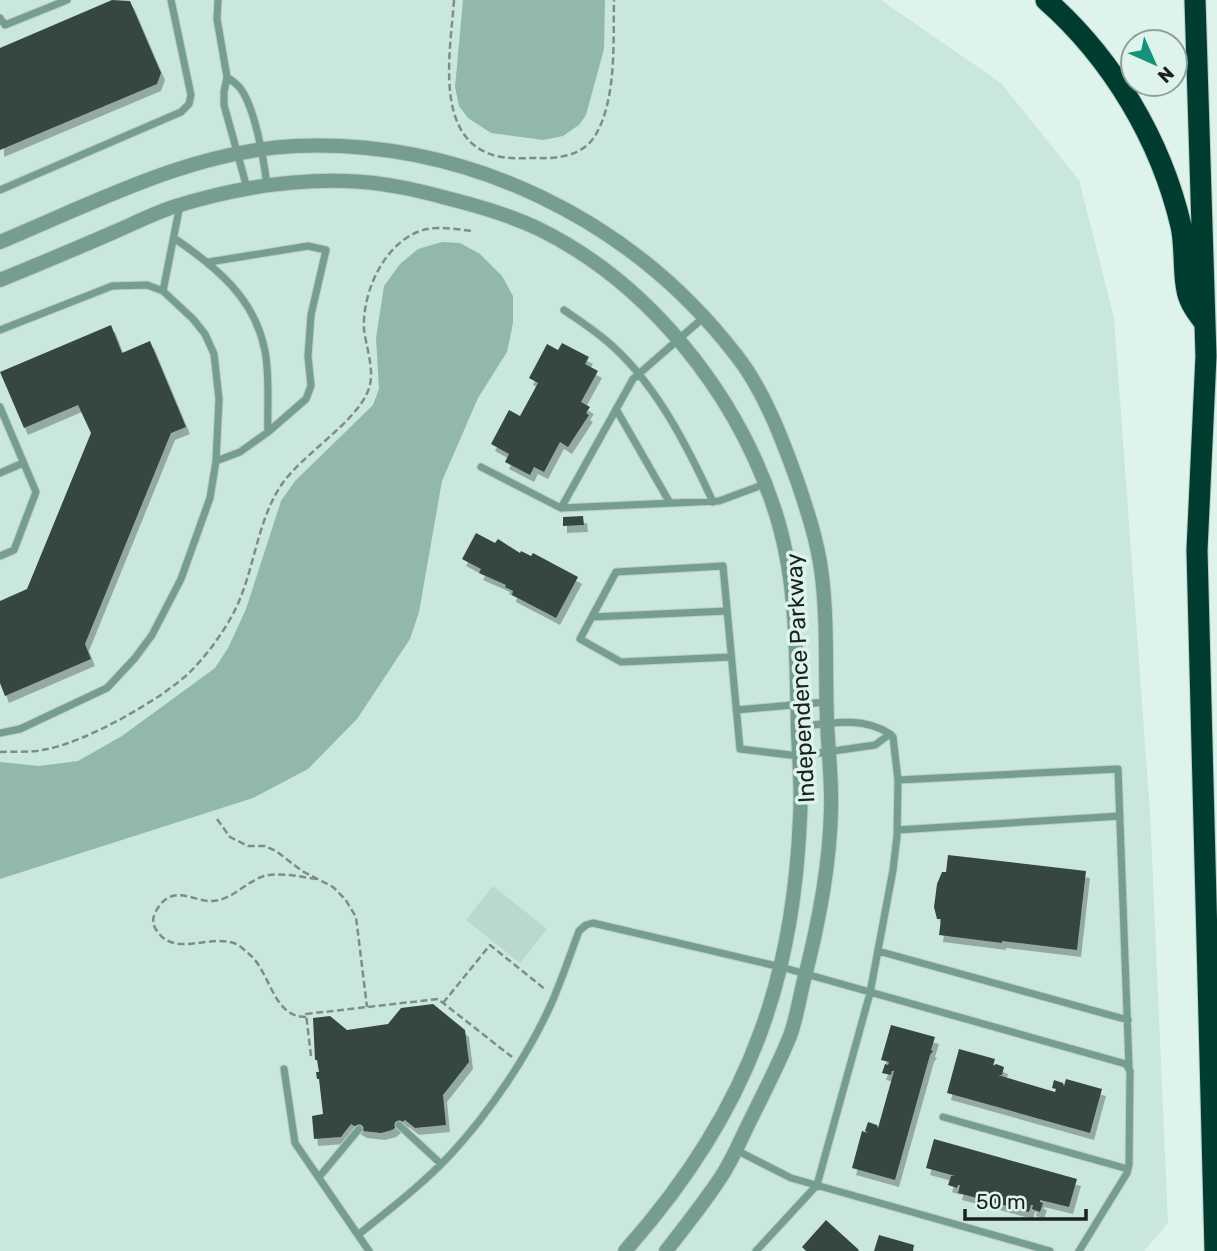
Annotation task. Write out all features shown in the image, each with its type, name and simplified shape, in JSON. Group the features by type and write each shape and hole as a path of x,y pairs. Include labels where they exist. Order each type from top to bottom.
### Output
{"highway":[{"path":"1046,0 1081,35 1110,72 1150,137 1169,178 1182,229 1188,298 1205,324"},
{"path":"1195,0 1206,356 1197,550 1215,1251"}],"street":[{"name":"Independence Parkway","path":"0,242 166,173 237,154 262,149 330,145 376,148 453,162 494,176 570,212 639,257 704,317 739,358 767,407 789,456 808,512 821,568 831,807 828,854 820,908 791,1034 722,1176 666,1251"},
{"name":"Independence Parkway","path":"0,280 181,205 247,188 346,181 392,185 490,210 538,229 584,255 626,288 705,370 749,442 775,510 787,563 795,631 801,813 797,861 781,967 761,1032 718,1121 692,1165 625,1251"}],"lane":[{"path":"0,18 5,25 66,0"},
{"path":"0,190 181,112 189,104 191,95 171,0"},
{"path":"218,0 217,19 227,77 223,92 224,106 247,188"},
{"path":"227,77 240,88 245,97 262,149 267,185"},
{"path":"163,291 181,205"},
{"path":"174,238 208,262 233,285 260,331 265,354 268,432"},
{"path":"208,262 308,246 326,250 311,315 309,392 306,399 240,452 216,461"},
{"path":"0,330 112,286 146,285 163,291 193,319 215,354 219,399 216,461 210,498 181,579 152,635 107,688 20,729 0,733"},
{"path":"564,310 605,339 638,374 681,436 713,502"},
{"path":"561,508 633,379 704,317"},
{"path":"0,407 36,492 14,550 0,556"},
{"path":"616,409 670,503"},
{"path":"0,472 23,463"},
{"path":"481,467 561,508 713,502 765,484"},
{"path":"731,657 621,662 580,639 615,572 723,566 740,749 799,756 875,745 890,733"},
{"path":"592,617 727,611"},
{"path":"736,710 826,702"},
{"path":"756,1251 817,1185 870,993 893,870 897,830 898,780 893,737 890,733 866,723 827,723 798,727"},
{"path":"898,780 1118,769 1128,1020 1128,1169 1079,1251"},
{"path":"897,830 1120,816"},
{"path":"358,1236 424,1181 485,1111 519,1063 554,997 579,931 593,923 781,967 1122,1062 1129,1071"},
{"path":"878,951 1128,1020"},
{"path":"284,1069 295,1143 369,1251"},
{"path":"943,1117 1128,1169"},
{"path":"399,1125 441,1164"},
{"path":"319,1177 359,1129"},
{"path":"735,1149 773,1171 1050,1251"}],"path":[{"path":"454,0 449,78 453,111 459,127 478,147 499,157 559,159 573,154 595,136 608,102 612,79 614,0"},
{"path":"0,752 46,750 80,740 139,708 188,674 204,658 234,613 271,502 283,482 356,410 369,391 371,374 363,312 372,279 380,264 413,234 426,229 474,231"},
{"path":"217,819 230,837 248,846 265,846 275,851 333,887 345,899 356,917 367,1007"},
{"path":"306,1017 290,1014 282,1007 263,970 253,957 238,945 223,941 182,945 169,943 153,925 154,915 160,905 178,895 210,902 231,897 264,876 276,874 317,879"},
{"path":"443,1003 489,945 554,997"},
{"path":"311,1056 306,1014 438,999 519,1063"}],"shaded area":[{"path":"0,0 881,0 1001,83 1079,180 1114,318 1150,812 1168,1223 1144,1251 0,1251"},
{"path":"463,0 605,0 604,49 586,115 579,125 563,136 543,140 491,133 468,118 459,106 455,87"},
{"path":"442,242 460,243 480,254 502,276 513,296 513,323 507,352 478,398 442,481 419,612 410,639 357,719 308,769 253,798 0,879 0,762 39,766 78,761 122,736 215,668 228,648 246,609 281,501 295,481 373,405 379,389 376,338 384,286 400,264 418,249"},
{"path":"493,886 547,929 520,963 466,920"}],"building":[{"path":"112,0 130,1 161,73 157,84 0,150 0,48"},
{"path":"111,325 122,353 150,341 186,427 171,433 85,644 91,659 5,696 0,683 0,601 27,589 91,433 78,405 24,428 0,372"},
{"path":"562,343 589,357 585,364 598,371 581,402 590,407 586,413 589,415 568,447 560,442 544,472 534,467 530,475 505,462 509,454 491,444 509,410 520,416 538,383 529,378 547,344 558,350"},
{"path":"583,516 584,525 563,526 563,517"},
{"path":"476,533 495,543 498,539 520,553 521,551 531,556 533,553 578,577 556,618 512,595 513,591 505,587 506,585 479,573 481,569 462,559"},
{"path":"948,855 1086,871 1077,950 939,935 941,919 937,919 934,907 937,884 942,872 946,872"},
{"path":"433,1004 465,1030 469,1062 443,1095 446,1125 415,1128 405,1120 392,1130 381,1133 363,1131 351,1124 341,1137 314,1139 312,1116 323,1114 316,1072 319,1072 315,1060 313,1018 330,1016 347,1030 388,1024 401,1008"},
{"path":"891,1025 935,1037 895,1180 852,1168 862,1131 868,1133 865,1131 868,1122 878,1128 894,1071 891,1075 882,1073 885,1064 888,1065 889,1062 881,1060"},
{"path":"959,1049 995,1059 993,1066 996,1064 1004,1067 1002,1075 998,1075 1055,1092 1056,1089 1052,1088 1054,1080 1064,1086 1066,1079 1102,1089 1090,1133 947,1093"},
{"path":"934,1139 1077,1179 1069,1207 1040,1200 1043,1203 1040,1212 1032,1209 1031,1205 1029,1212 958,1193 960,1185 957,1188 948,1185 951,1176 955,1176 926,1168"},
{"path":"826,1220 859,1250 806,1251 802,1247"},
{"path":"879,1235 914,1245 913,1251 874,1251"}]}
